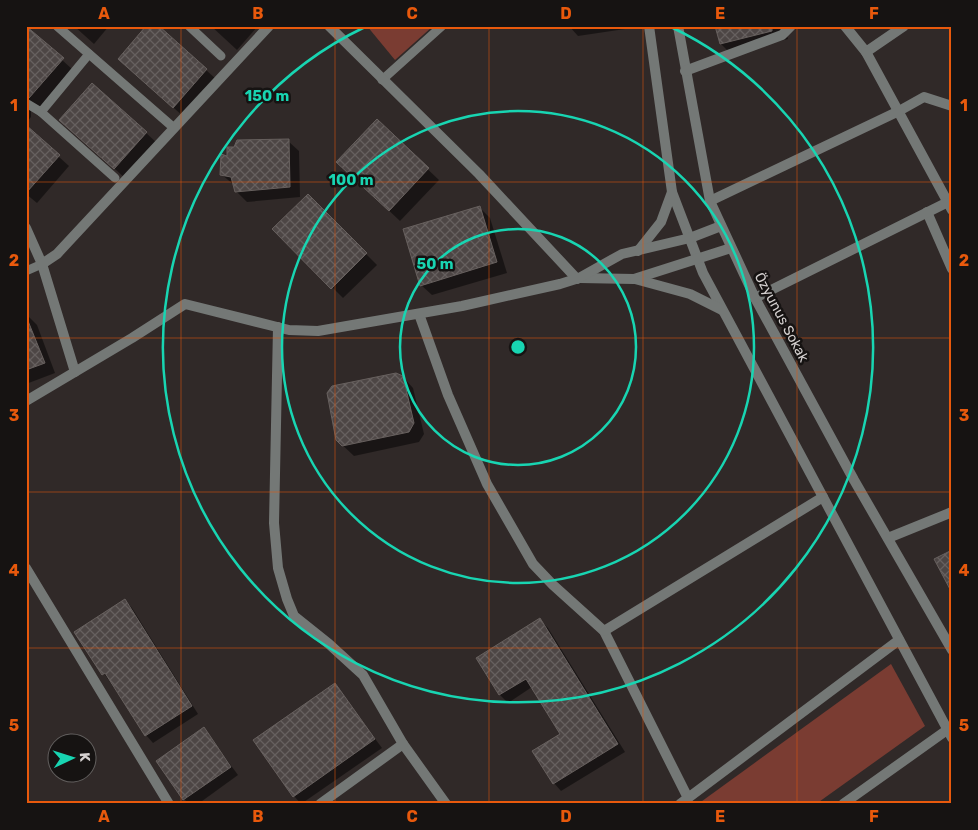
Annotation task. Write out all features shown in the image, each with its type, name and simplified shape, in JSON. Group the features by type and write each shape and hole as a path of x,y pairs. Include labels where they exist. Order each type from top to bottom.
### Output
{"street":[{"path":"42,264 57,254 269,26"},
{"path":"329,26 479,174 578,278"},
{"path":"649,26 672,192 698,258 723,310 949,734 843,804"},
{"name":"Özyunus Sokak","path":"678,26 710,201 755,298 854,480 952,650"},
{"path":"685,71 782,35 791,26"},
{"path":"755,298 927,212 949,206 866,52 845,26"},
{"path":"866,52 904,26"},
{"path":"710,201 899,111 924,97 952,106"},
{"path":"638,250 661,222 672,192"},
{"path":"927,212 952,269"},
{"path":"578,278 622,254 690,238 721,226"},
{"path":"26,228 42,264 75,372"},
{"path":"634,279 731,248"},
{"path":"26,401 185,304 289,330 318,331 462,306 578,278 634,279 690,294 723,310"},
{"path":"419,314 448,395 487,484 534,564 553,585 604,631 684,801 899,640"},
{"path":"278,327 274,523 277,560 282,584 294,616 329,644 363,676 403,744 446,804"},
{"path":"604,631 823,497"},
{"path":"888,538 952,512"},
{"path":"26,568 169,804"},
{"path":"320,804 403,744"}],"lane":[{"path":"57,26 174,128"},
{"path":"189,26 221,56"},
{"path":"382,80 442,26"},
{"path":"40,112 89,54"},
{"path":"26,104 40,112 115,178"},
{"path":"26,271 42,264"}],"shaded area":[{"path":"367,26 433,26 395,60"},
{"path":"891,664 925,726 816,804 698,804"}],"building":[{"path":"26,26 64,58 29,98 26,97"},
{"path":"146,26 159,26 207,69 173,108 118,59"},
{"path":"715,26 772,26 772,31 720,44"},
{"path":"92,83 147,132 114,169 59,120"},
{"path":"377,119 429,168 389,211 336,162"},
{"path":"26,125 60,155 26,193"},
{"path":"289,139 290,187 235,192 231,177 220,175 221,154 227,156 227,147 234,147 237,140"},
{"path":"308,194 367,253 331,289 272,229"},
{"path":"480,206 497,262 420,286 403,229"},
{"path":"26,316 45,363 26,370"},
{"path":"396,373 403,376 414,423 409,432 342,446 336,440 327,393 332,386"},
{"path":"952,550 952,593 934,559"},
{"path":"125,599 192,706 145,736 105,673 102,675 74,632"},
{"path":"540,618 618,744 553,784 532,751 560,734 526,679 499,695 476,658"},
{"path":"335,683 375,739 293,797 253,740"},
{"path":"204,727 231,767 183,800 156,761"}]}
